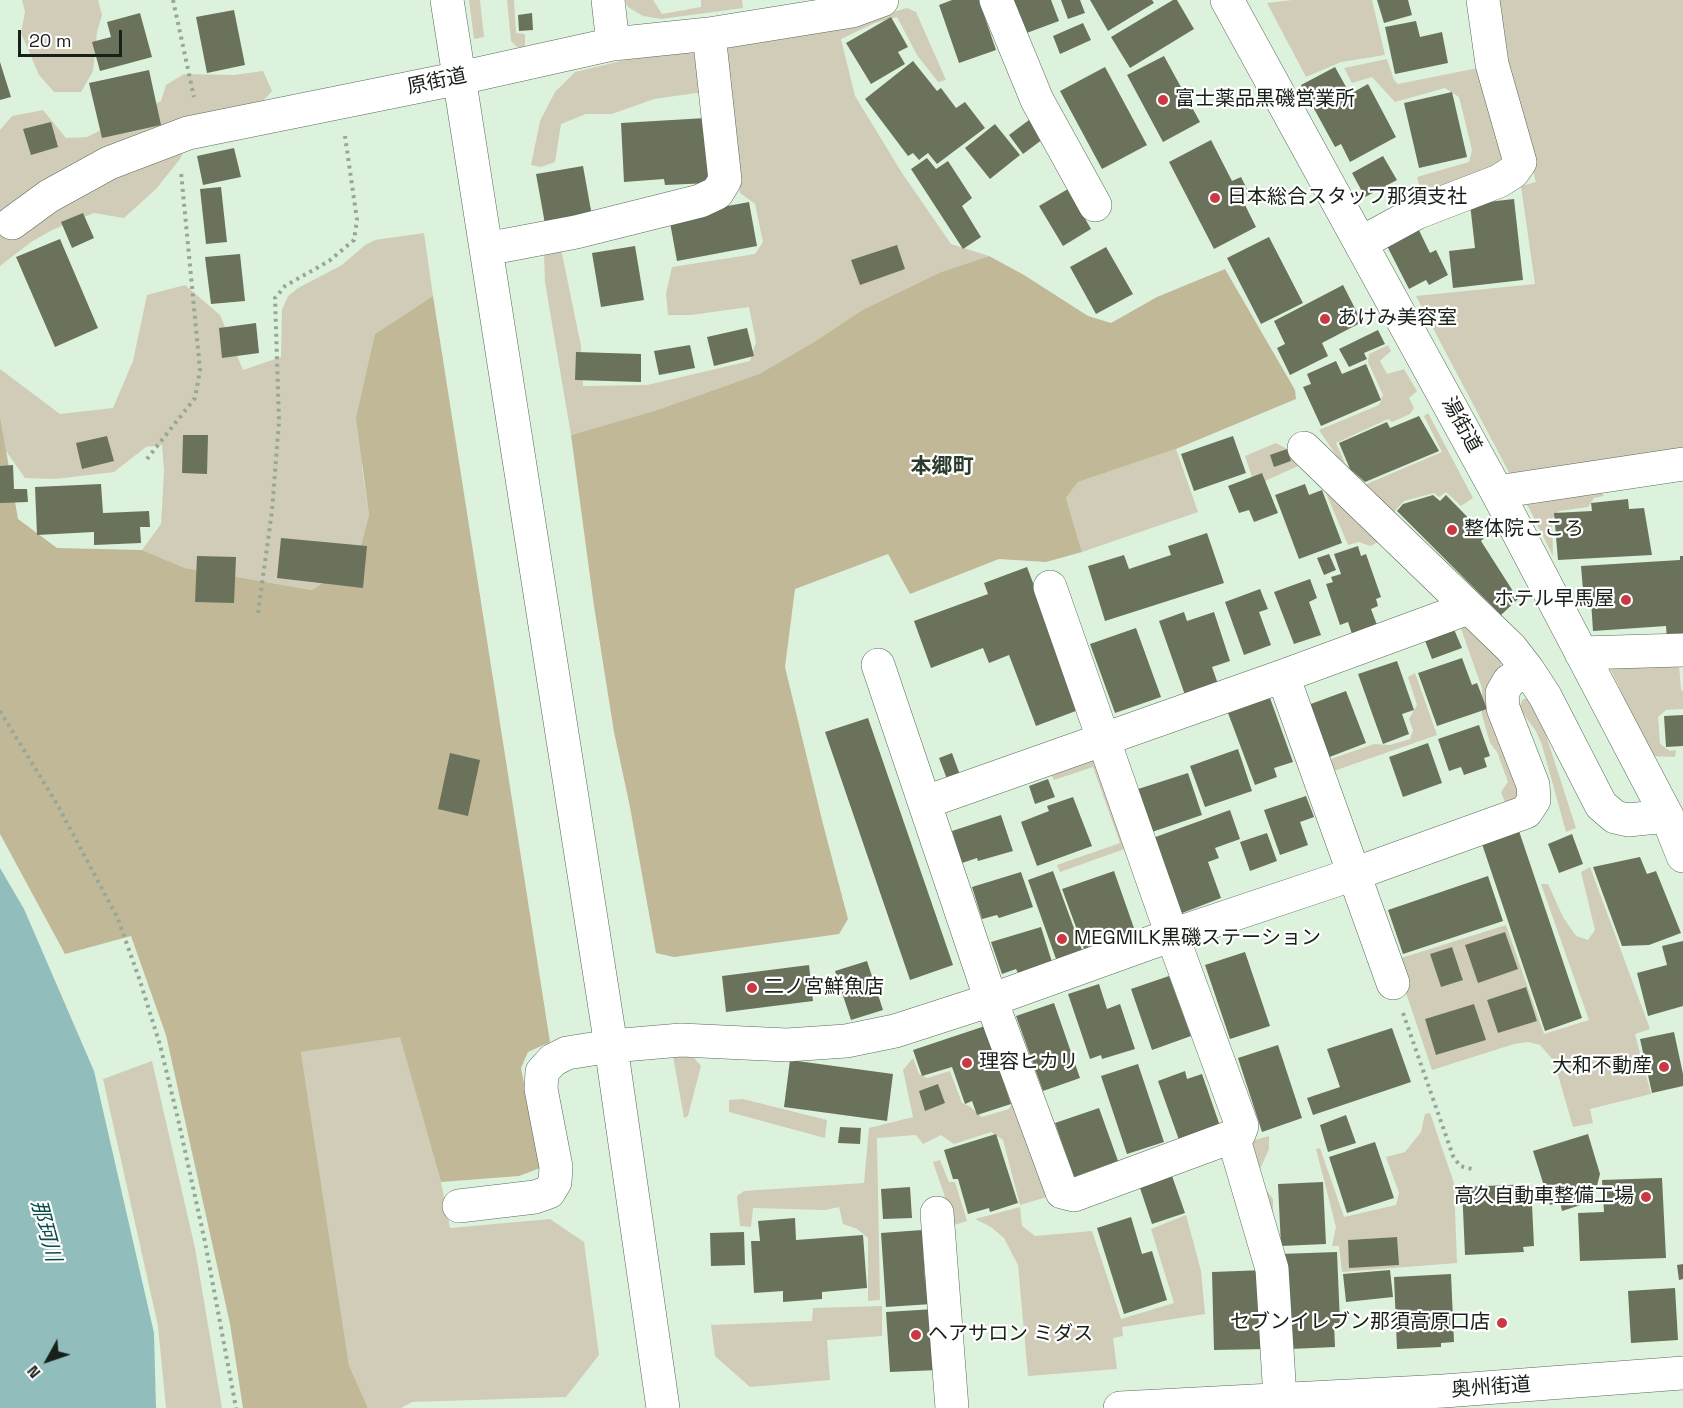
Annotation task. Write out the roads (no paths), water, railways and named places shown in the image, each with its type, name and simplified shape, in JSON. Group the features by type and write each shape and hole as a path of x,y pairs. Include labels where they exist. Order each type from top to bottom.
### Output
{"street":[{"path":"447,0 611,1046 663,1408"},
{"path":"608,0 613,44"},
{"path":"996,0 1037,100 1095,205"},
{"name":"湯街道","path":"1227,0 1497,492 1667,816 1683,856"},
{"path":"1361,243 1416,213 1499,181 1513,172 1520,162 1492,64 1483,0"},
{"name":"原街道","path":"12,223 49,196 109,163 189,134 613,44 709,34 861,4"},
{"path":"486,249 576,232 700,201 717,193 725,180 709,34"},
{"path":"1304,448 1511,648 1545,696 1601,805 1615,817 1628,820 1667,816"},
{"path":"1497,492 1683,464"},
{"path":"878,665 991,1000 1062,1192 1074,1195 1239,1134 1242,1126 1172,935 1050,587"},
{"path":"926,802 1468,608"},
{"path":"1581,653 1683,650"},
{"path":"459,1206 535,1197 549,1192 555,1182 556,1167 541,1089 542,1072 553,1060 567,1053 611,1046 681,1040 787,1046 846,1041 895,1031 991,1000 1526,812 1534,800 1533,785 1503,708 1502,693 1509,681 1528,670"},
{"path":"1282,676 1393,983"},
{"path":"1233,1136 1272,1269 1280,1398"},
{"path":"937,1213 952,1408"},
{"name":"奥州街道","path":"1119,1408 1444,1391 1683,1374"}],"water":[{"name":"那珂川","path":"0,868 24,909 94,1071 154,1333 156,1408 0,1408"}],"place":[{"name":"富士薬品黒磯営業所","path":"1163,100"},
{"name":"日本総合スタッフ那須支社","path":"1215,198"},
{"name":"あけみ美容室","path":"1325,319"},
{"name":"整体院こころ","path":"1452,530"},
{"name":"ホテル早馬屋","path":"1626,600"},
{"name":"MEGMILK黒磯ステーション","path":"1062,939"},
{"name":"二ノ宮鮮魚店","path":"752,988"},
{"name":"理容ヒカリ","path":"967,1063"},
{"name":"大和不動産","path":"1664,1067"},
{"name":"高久自動車整備工場","path":"1646,1197"},
{"name":"セブンイレブン那須高原口店","path":"1502,1323"},
{"name":"ヘアサロン ミダス","path":"916,1335"}],"district":[{"name":"本郷町","path":"942,467"}]}
